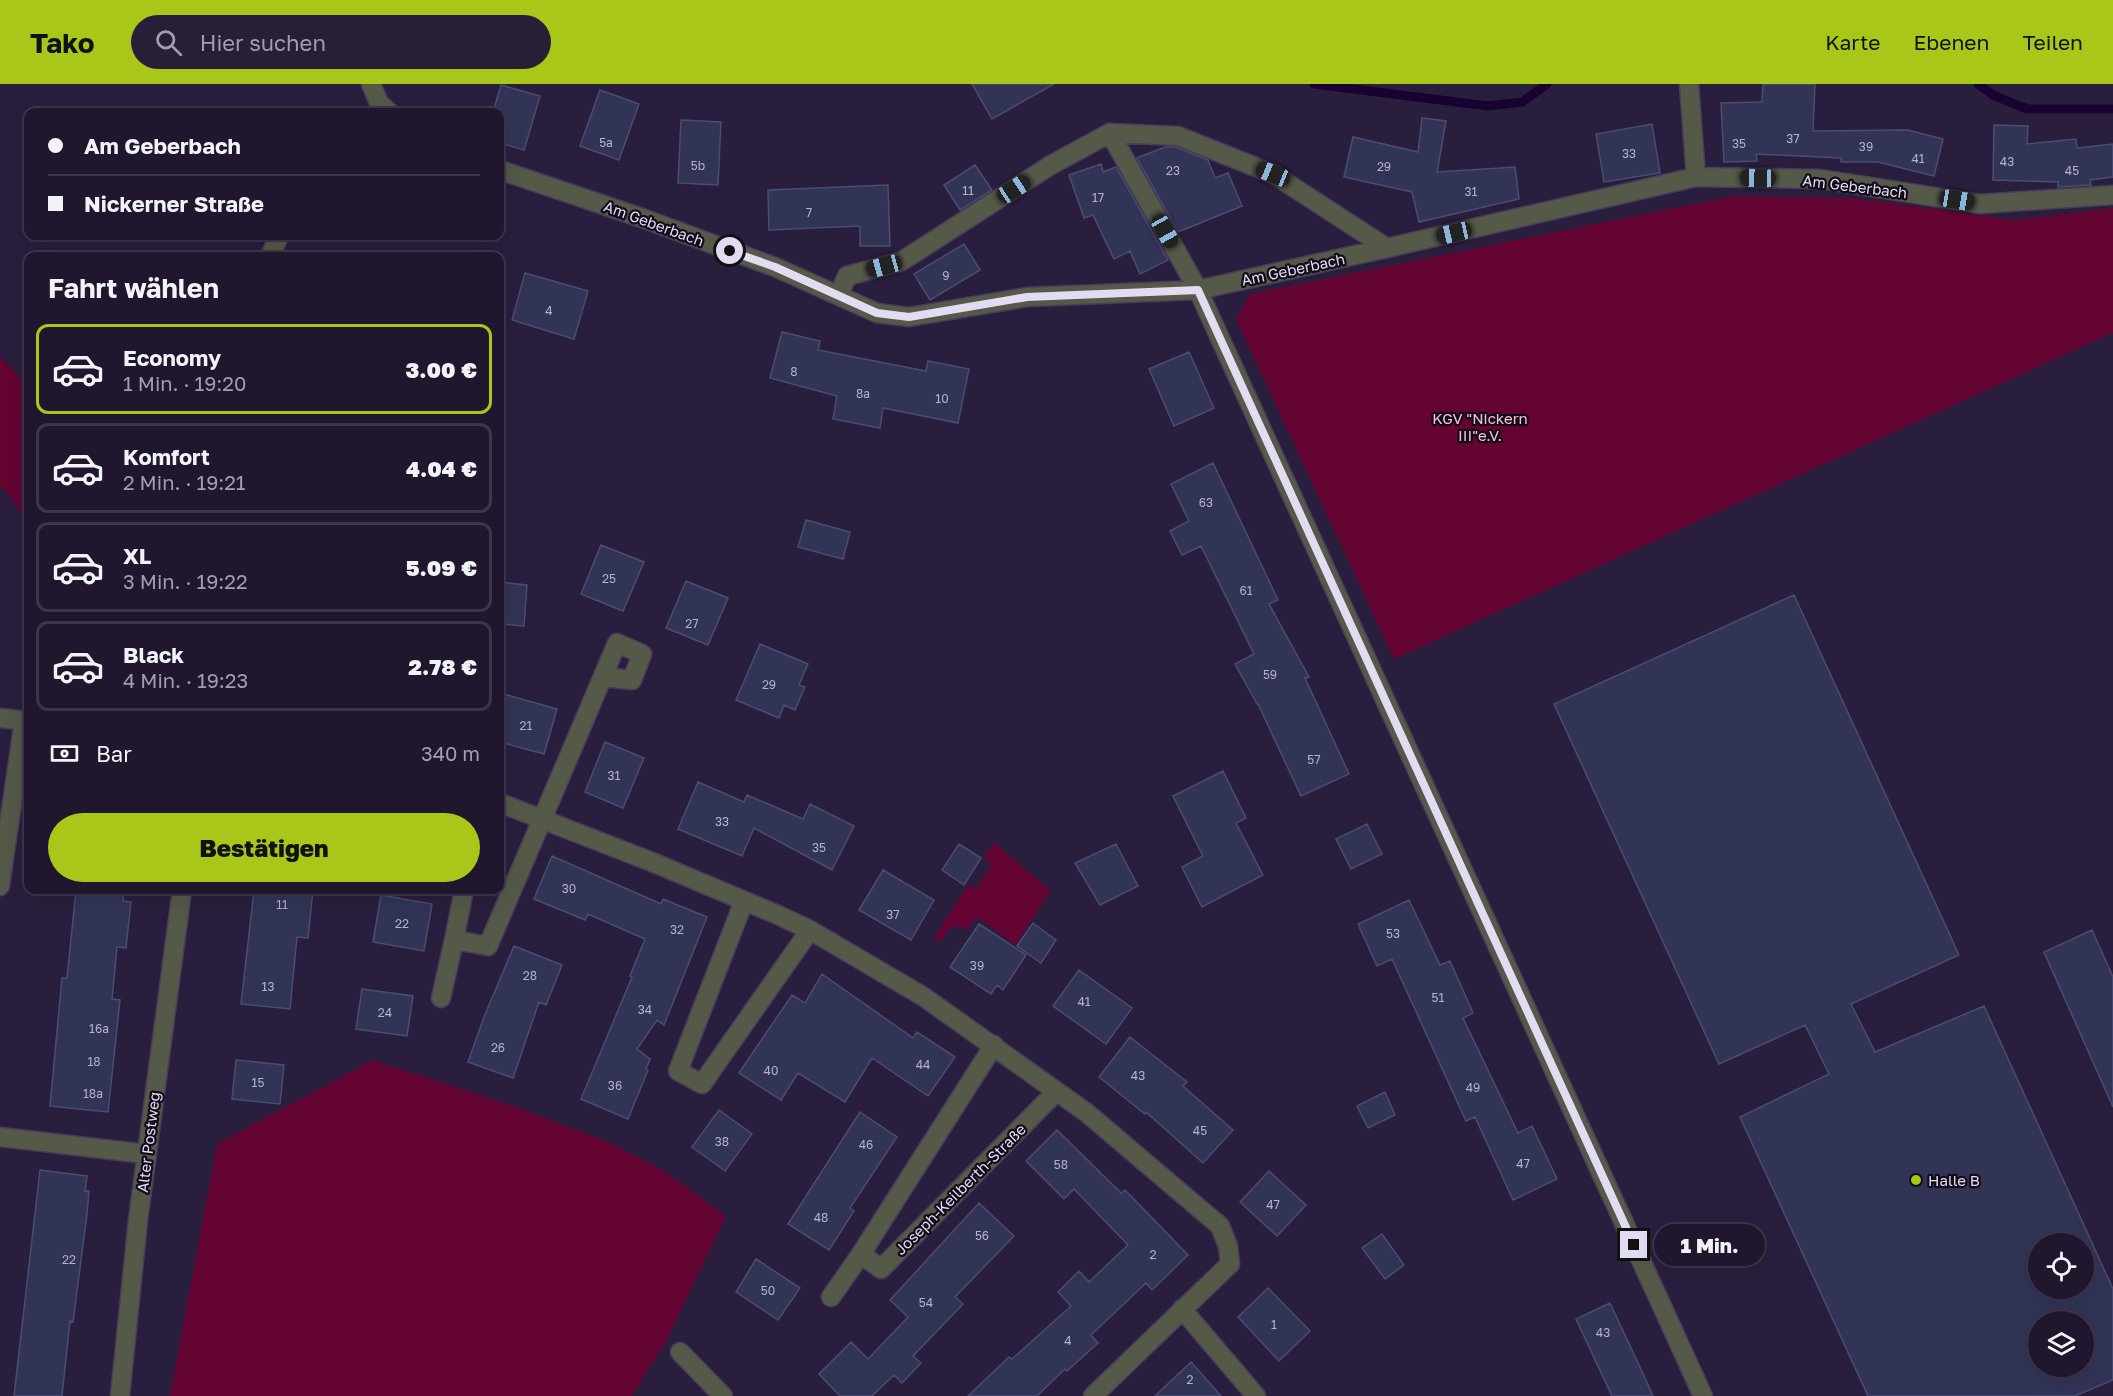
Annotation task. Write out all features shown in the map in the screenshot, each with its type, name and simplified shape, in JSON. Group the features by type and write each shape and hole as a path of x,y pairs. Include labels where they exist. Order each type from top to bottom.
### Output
{"street":[{"path":"371,84 379,108"},
{"path":"1689,84 1696,177"},
{"path":"839,295 847,276 902,261 1051,165 1110,133 1178,136 1273,174 1387,248"},
{"path":"1110,133 1198,290 1703,1396"},
{"name":"Am Geberbach","path":"504,171 775,267 877,313 909,317 1027,297 1198,290 1696,177 1820,179 1980,204 2113,195"},
{"path":"454,940 488,946 603,677"},
{"path":"0,718 24,721"},
{"path":"0,886 24,734"},
{"path":"504,804 652,862 810,930 924,997 1087,1113 1220,1226 1228,1246 1230,1264 1093,1396"},
{"name":"Alter Postweg","path":"120,1396 146,1154 181,894"},
{"path":"441,998 463,894"},
{"path":"744,902 678,1071 702,1084 810,930"},
{"name":"Joseph-Keilberth-Straße","path":"831,1297 861,1254 994,1045"},
{"name":"Joseph-Keilberth-Straße","path":"861,1254 881,1269 1056,1092"},
{"path":"0,1137 146,1154"},
{"path":"1182,1310 1256,1396"},
{"path":"680,1352 723,1396"}],"green space":[{"name":"KGV \"Nickern III\"e.V.","path":"1734,196 1853,198 2014,220 2113,208 2113,333 1394,659 1236,319 1250,294"},
{"path":"0,356 24,382 24,516 4,489 0,488"},
{"path":"994,842 1051,891 1015,945 977,917 967,930 955,926 948,930 941,942 934,937 968,885 975,889 992,864 984,857"},
{"path":"373,1060 510,1105 606,1141 661,1169 726,1216 666,1341 632,1396 170,1396 217,1144"}],"building":[{"path":"972,84 1054,84 992,119"},
{"path":"1763,84 1815,84 1813,131 1908,130 1943,139 1934,176 1878,162 1841,162 1841,158 1756,154 1757,161 1724,162 1721,103 1762,102"},
{"path":"501,85 540,96 524,150 504,144 504,108 494,108"},
{"path":"600,90 639,104 619,160 580,146"},
{"path":"1422,118 1446,121 1437,172 1515,167 1519,199 1419,222 1412,192 1344,177 1353,137 1418,152"},
{"path":"681,120 721,122 718,185 678,183"},
{"path":"1652,124 1660,173 1604,182 1596,134"},
{"path":"1994,125 2028,126 2027,144 2076,139 2077,148 2113,144 2113,177 2090,180 2091,185 2058,187 2058,182 1993,180"},
{"path":"1165,147 1176,147 1208,160 1215,178 1228,173 1242,206 1178,232 1137,158"},
{"path":"1101,164 1103,172 1116,167 1168,260 1140,274 1130,251 1114,259 1093,215 1084,218 1069,175"},
{"path":"975,165 992,190 960,210 944,185"},
{"path":"888,185 890,246 860,246 860,226 769,230 768,190"},
{"path":"964,244 980,270 930,300 914,274"},
{"path":"525,273 588,291 574,339 512,320"},
{"path":"782,332 820,341 818,350 926,371 928,361 969,369 958,423 883,408 880,428 833,419 837,396 770,378"},
{"path":"1189,352 1214,408 1174,426 1149,369"},
{"path":"1213,463 1278,600 1269,604 1309,677 1305,678 1349,774 1301,796 1258,704 1235,664 1254,654 1201,546 1182,555 1170,531 1189,521 1171,484"},
{"path":"806,520 850,532 843,559 798,547"},
{"path":"601,545 644,562 623,611 581,594"},
{"path":"686,581 728,598 708,645 666,628"},
{"path":"504,582 527,585 524,626 504,624"},
{"path":"1794,595 1959,955 1851,1004 1875,1052 1984,1006 2087,1233 2028,1233 2028,1299 2094,1299 2094,1247 2113,1289 2113,1380 2075,1396 1868,1396 1740,1117 1829,1074 1805,1025 1719,1064 1554,704"},
{"path":"760,644 808,664 799,685 805,687 795,710 784,705 779,718 736,700"},
{"path":"504,694 557,709 544,754 504,743"},
{"path":"605,742 644,758 623,808 585,792"},
{"path":"1223,771 1246,818 1236,823 1263,875 1202,907 1182,867 1203,856 1173,796"},
{"path":"698,782 744,802 747,795 803,819 810,804 854,826 832,870 754,828 742,856 678,829"},
{"path":"1367,824 1382,854 1351,869 1336,839"},
{"path":"959,844 981,858 964,885 942,870"},
{"path":"1116,844 1138,886 1100,905 1075,863"},
{"path":"552,856 661,904 663,899 707,917 664,1025 657,1020 637,1049 650,1059 646,1069 648,1070 628,1119 581,1099 632,977 630,976 645,939 588,914 585,920 534,899"},
{"path":"883,870 934,900 911,940 859,910"},
{"path":"76,894 124,894 123,901 131,902 126,948 117,947 112,999 120,1000 108,1112 50,1106 62,978 67,978"},
{"path":"254,894 313,894 308,938 297,937 290,1009 241,1004"},
{"path":"381,895 432,904 424,951 373,942"},
{"path":"1409,900 1440,965 1450,961 1473,1013 1463,1018 1518,1133 1532,1126 1557,1179 1513,1200 1475,1117 1466,1121 1392,959 1377,966 1358,924"},
{"path":"1033,923 1056,940 1041,963 1017,946"},
{"path":"979,924 1026,955 1003,990 997,985 991,994 950,967"},
{"path":"2092,930 2113,977 2113,1107 2044,952"},
{"path":"514,946 562,965 546,1005 539,1002 513,1078 468,1062"},
{"path":"1079,970 1132,1008 1106,1044 1053,1006"},
{"path":"822,974 913,1038 917,1032 955,1057 928,1096 872,1058 845,1102 798,1073 781,1100 739,1073 792,995 805,1003"},
{"path":"362,989 413,996 407,1036 356,1029"},
{"path":"1130,1037 1187,1082 1183,1086 1233,1130 1203,1163 1146,1112 1145,1114 1099,1077"},
{"path":"236,1060 284,1065 280,1104 232,1099"},
{"path":"1385,1092 1395,1115 1368,1128 1357,1106"},
{"path":"719,1110 752,1134 725,1171 692,1147"},
{"path":"860,1112 897,1137 850,1208 854,1211 829,1250 788,1224"},
{"path":"1057,1130 1121,1193 1125,1190 1188,1255 1152,1290 1146,1283 1091,1335 1098,1343 1067,1371 1065,1369 1037,1396 968,1396 1009,1357 1012,1359 1071,1306 1058,1292 1079,1271 1089,1282 1128,1245 1074,1189 1064,1199 1026,1161"},
{"path":"40,1170 87,1176 85,1191 89,1191 87,1214 73,1322 70,1321 62,1396 14,1396"},
{"path":"1269,1171 1306,1205 1277,1236 1240,1202"},
{"path":"979,1203 1014,1236 955,1297 963,1304 913,1356 921,1363 902,1383 894,1375 872,1396 840,1396 819,1374 851,1342 868,1359 908,1317 890,1300"},
{"path":"1382,1234 1404,1265 1385,1279 1362,1248"},
{"path":"756,1259 800,1288 778,1320 736,1292"},
{"path":"1268,1288 1310,1331 1279,1361 1238,1317"},
{"path":"1610,1303 1653,1396 1612,1396 1576,1319"},
{"path":"1191,1362 1221,1396 1155,1396"}],"waterway":[{"path":"1314,84 1488,106 1522,102 1547,84"},
{"path":"1978,84 1993,95 2027,109 2113,109"}],"place":[{"name":"Halle B","path":"1916,1180"}],"route":[{"path":"730,251 775,267 877,313 909,317 1027,297 1198,290 1634,1245"}]}
